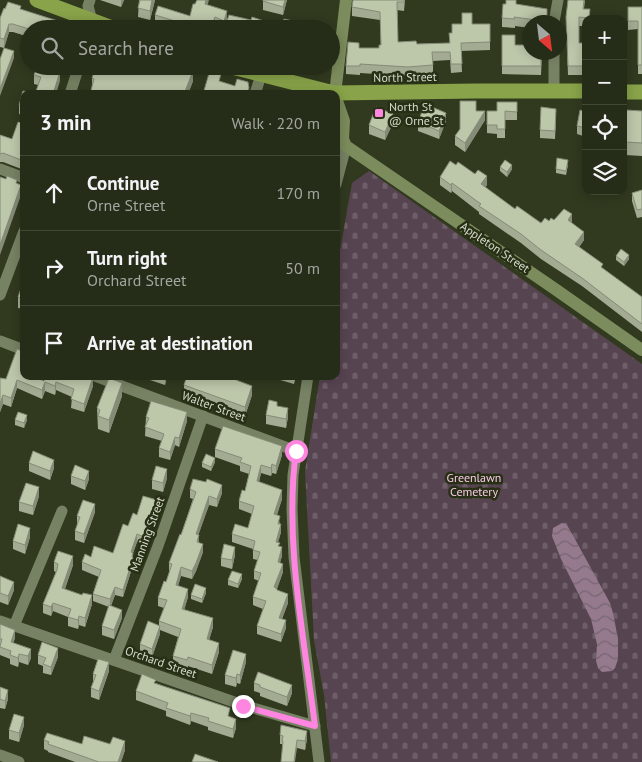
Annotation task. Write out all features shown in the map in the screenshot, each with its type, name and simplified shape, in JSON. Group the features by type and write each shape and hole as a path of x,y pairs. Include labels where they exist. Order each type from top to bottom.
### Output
{"highway":[{"path":"37,0 80,20"},
{"name":"North Street","path":"261,75 310,90"},
{"name":"North Street","path":"340,93 582,92"},
{"path":"627,92 642,92"}],"street":[{"path":"90,0 88,6 90,20"},
{"path":"340,51 346,0"},
{"path":"555,15 558,0"},
{"path":"554,60 554,91"},
{"path":"71,90 75,75"},
{"path":"256,90 261,75"},
{"path":"335,90 337,75"},
{"path":"340,110 344,121 343,139 346,146 340,169"},
{"name":"Appleton Street","path":"346,146 532,272 642,350"},
{"path":"0,169 20,176"},
{"path":"0,295 20,242"},
{"path":"0,341 20,348"},
{"name":"Walter Street","path":"106,380 296,451"},
{"path":"307,380 293,475 292,509 294,558 319,762"},
{"name":"Manning Street","path":"114,660 158,546 203,416"},
{"path":"14,626 62,511"},
{"name":"Orchard Street","path":"0,621 243,706 315,726"},
{"path":"0,755 19,762"}],"green space":[{"name":"Greenlawn Cemetery","path":"369,171 642,364 642,762 331,762 324,695 314,640 305,471 319,380 340,380 340,250 352,183"}],"water":[{"path":"562,523 566,524 570,530 610,603 618,639 618,659 612,671 602,672 598,668 596,661 597,644 591,619 561,559 552,536 553,528"}],"building":[{"path":"140,0 152,0 150,11 138,8"},
{"path":"197,0 206,0 205,4 227,11 224,20 215,17 214,20 172,20 155,15 158,6 190,16 193,4"},
{"path":"263,0 285,0 283,7"},
{"path":"353,0 404,0 404,2 397,2 398,42 416,41 417,44 450,43 449,33 452,33 452,24 462,24 462,13 472,13 472,24 490,24 490,42 461,43 462,64 451,64 450,52 432,52 433,65 408,67 360,64 360,66 346,66 348,42 359,43 359,48 379,48 379,45 381,45 380,12 352,7"},
{"path":"506,0 516,0 516,4 547,9 547,15 522,15 522,18 514,17 515,19 502,18 503,4 506,4"},
{"path":"568,0 584,0 583,9 590,9 589,15 579,17 579,43 582,43 582,66 568,66 566,15"},
{"path":"8,2 21,6 20,9 55,20 20,20 20,26 9,24 4,39 0,38 0,18"},
{"path":"628,7 642,7 642,65 638,65 638,21 628,21"},
{"path":"229,15 251,20 227,20"},
{"path":"502,35 515,35 515,45 522,45 522,60 541,60 541,66 502,66"},
{"path":"4,48 14,51 0,89 0,59"},
{"path":"34,75 59,75 54,90 36,90 41,77"},
{"path":"93,75 191,75 186,90 91,90 94,79 92,78"},
{"path":"209,75 221,75 219,81 235,86 237,79 248,82 249,88 248,90 204,90"},
{"path":"460,101 476,101 476,111 485,111 465,143 455,136 460,129"},
{"path":"497,102 517,102 517,112 505,111 505,129 497,129 497,125 487,125 487,111 497,111"},
{"path":"425,104 446,113 439,131 418,122"},
{"path":"376,107 393,114 385,132 369,125"},
{"path":"541,107 556,109 555,131 540,130"},
{"path":"580,110 582,111 582,127 577,126"},
{"path":"627,110 642,111 642,143 627,142"},
{"path":"18,122 20,123 20,159 3,153 0,154 0,135 12,139"},
{"path":"557,158 568,160 566,171 556,169"},
{"path":"505,160 512,165 507,172 500,167"},
{"path":"450,161 456,165 458,162 475,174 478,170 487,176 481,184 515,209 517,206 541,223 545,218 549,221 551,218 554,220 564,209 572,214 568,220 584,232 575,244 603,264 601,267 642,297 642,324 582,278 479,206 481,204 452,183 451,185 440,177"},
{"path":"7,176 17,180 16,183 20,185 20,188 0,245 0,177 6,179"},
{"path":"642,190 642,209 637,210 632,193"},
{"path":"621,249 629,255 624,262 616,256"},
{"path":"17,349 20,350 20,380 92,380 84,404 71,399 74,389 56,382 55,386 45,382 42,390 17,380 11,398 3,395 0,404 0,378 6,379"},
{"path":"108,380 122,383 109,420 98,416 100,410 97,408"},
{"path":"186,380 236,380 252,386 245,407 184,385"},
{"path":"269,400 277,402 277,406 288,408 286,419 266,415"},
{"path":"151,401 187,412 179,438 175,437 170,452 159,448 164,434 145,427 149,418 146,417"},
{"path":"18,412 27,415 24,423 15,420"},
{"path":"223,426 282,446 276,466 272,464 271,468 261,465 257,481 282,490 274,514 280,516 278,524 281,524 276,542 280,543 278,546 282,547 278,562 283,564 274,587 288,594 279,618 286,620 281,634 257,626 266,601 253,597 261,573 254,571 260,552 253,550 255,541 232,534 235,524 248,528 254,506 239,501 242,490 245,491 251,466 240,462 242,458 215,449"},
{"path":"33,451 54,460 50,471 29,463"},
{"path":"206,454 215,458 211,467 202,463"},
{"path":"75,465 89,471 85,481 71,476"},
{"path":"156,466 167,469 163,483 152,480"},
{"path":"193,479 206,482 207,479 222,485 217,499 209,496 196,534 199,535 197,542 203,544 196,563 192,571 181,567 176,585 188,589 182,609 213,618 207,639 219,643 212,665 188,657 187,660 173,656 181,629 159,621 167,600 158,598 164,581 166,582 172,564 169,563 196,492 190,489"},
{"path":"26,483 39,487 33,506 19,502"},
{"path":"143,496 157,500 144,537 137,534 131,552 133,553 133,558 123,590 115,587 110,599 93,594 101,570 82,562 85,554 91,557 94,546 113,553 123,524 128,526 133,513 137,515"},
{"path":"83,500 95,504 84,534 75,531 80,517 77,516"},
{"path":"18,524 30,528 25,545 13,541"},
{"path":"224,544 235,547 232,560 221,558"},
{"path":"58,551 73,556 62,588 82,595 83,593 92,595 85,618 79,616 78,620 68,617 71,609 53,603 51,607 43,604 57,570 58,564 54,562"},
{"path":"232,571 242,574 238,584 228,580"},
{"path":"0,576 14,582 8,596 0,593"},
{"path":"195,584 206,588 202,599 191,595"},
{"path":"109,605 122,610 114,630 102,626"},
{"path":"148,621 160,626 152,649 140,644"},
{"path":"0,624 15,630 11,642 31,649 28,656 19,654 18,658 10,655 11,651 0,647 2,639 0,639"},
{"path":"42,642 58,648 51,667 43,664 46,658 38,655"},
{"path":"233,650 246,654 240,675 237,674 236,678 225,675"},
{"path":"98,659 109,662 99,691 91,688 96,675 93,674"},
{"path":"258,672 292,685 287,697 254,683"},
{"path":"142,674 156,680 154,683 230,708 228,716 236,719 233,729 208,721 209,718 191,713 190,716 166,708 168,703 136,691"},
{"path":"0,687 8,690 5,701 0,699"},
{"path":"14,714 24,717 19,733 9,730"},
{"path":"281,725 307,731 305,741 297,740 294,762 281,762 283,736 280,735"},
{"path":"47,733 82,744 84,736 110,744 113,737 125,741 118,762 99,762 48,744 49,742 44,740"},
{"path":"195,754 218,762 192,762"}],"place":[{"name":"North St @ Orne St","path":"379,113"}],"route":[{"path":"243,706 315,726 294,558 292,509 296,451"}]}
